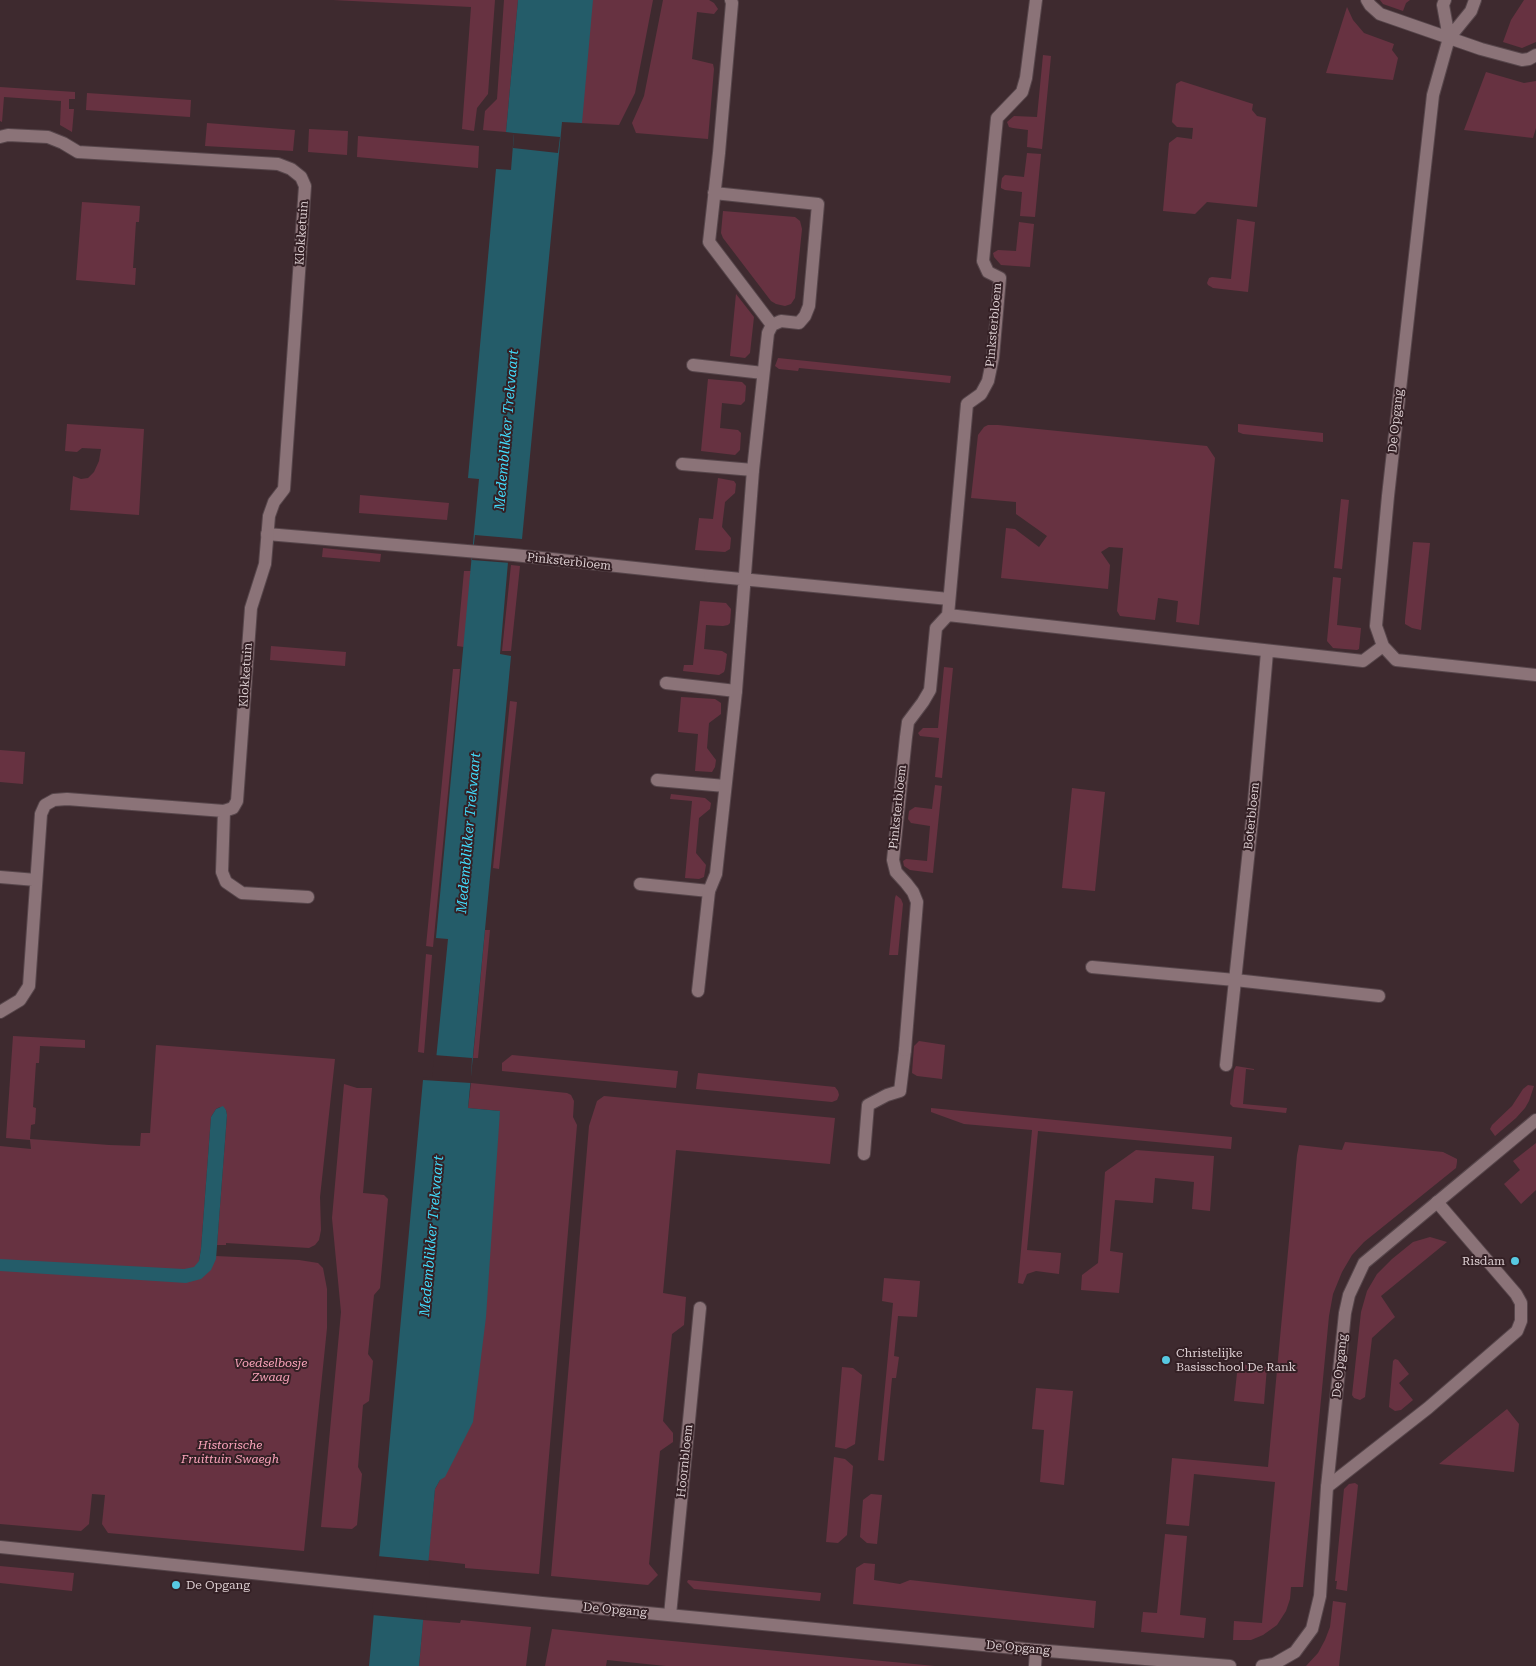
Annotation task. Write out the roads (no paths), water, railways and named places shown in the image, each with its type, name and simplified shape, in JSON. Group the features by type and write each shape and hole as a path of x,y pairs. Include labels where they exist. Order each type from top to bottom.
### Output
{"street":[{"path":"730,0 732,3 722,125 709,242 772,325"},
{"name":"Pinksterbloem","path":"864,1154 868,1105 887,1095 900,1092 917,902 913,892 896,872 893,860 908,722 930,690 936,628 948,615 967,404 981,394 988,381 993,357 1000,278 988,272 983,260 997,118 1022,92 1026,78 1036,0"},
{"path":"1367,0 1380,14 1481,49 1522,60 1536,55"},
{"name":"De Opgang","path":"1445,0 1443,5 1449,38"},
{"name":"De Opgang","path":"1383,646 1376,626 1394,438 1433,95 1449,38 1471,12 1475,0"},
{"name":"Klokketuin","path":"0,137 8,135 48,138 63,143 78,152 278,164 300,177 305,186 284,489 274,502 269,516 265,564 251,608 237,801 232,808 224,811"},
{"path":"698,991 709,891 716,874 736,691 753,470 768,334 772,325 781,321 799,323 805,316 809,306 818,204 714,193"},
{"path":"693,365 763,373"},
{"path":"682,464 753,470"},
{"name":"Pinksterbloem","path":"267,534 514,555 949,599"},
{"path":"948,615 1363,662 1383,646 1396,660 1536,675"},
{"name":"Boterbloem","path":"1226,1065 1254,802 1267,652"},
{"path":"666,683 736,691"},
{"path":"656,780 725,786"},
{"path":"0,1012 20,1000 29,986 41,814 45,805 54,800 67,799 224,811 222,872 226,882 242,893 308,897"},
{"path":"0,878 36,880"},
{"path":"640,884 709,891"},
{"path":"1092,967 1379,996"},
{"name":"De Opgang","path":"1262,1666 1274,1664 1295,1652 1312,1630 1320,1596 1327,1487 1345,1313 1349,1295 1364,1263 1536,1120"},
{"path":"1327,1487 1428,1408 1517,1331 1522,1322 1521,1303 1516,1294 1437,1202"},
{"name":"Hoornbloem","path":"670,1615 700,1308"},
{"name":"De Opgang","path":"0,1547 670,1615 1036,1650 1230,1666"},
{"path":"1034,1666 1036,1650"}],"water":[{"name":"Medemblikker Trekvaart","path":"518,0 593,0 582,123 562,122 522,539 510,539 500,654 511,656 468,1108 500,1111 486,1317 473,1422 445,1477 440,1480 435,1489 419,1666 369,1666 423,1080 434,1080 448,939 436,938 479,479 468,478 496,169 511,170 514,133 506,132"},
{"path":"223,1106 227,1115 216,1259 211,1270 201,1279 186,1283 0,1271 0,1259 184,1269 194,1267 199,1261 201,1249 211,1117 216,1109"}],"place":[{"name":"Risdam","path":"1515,1261"},
{"name":"Christelijke Basisschool De Rank","path":"1166,1360"},
{"name":"De Opgang","path":"176,1585"}],"park label":[{"name":"Voedselbosje Zwaag","path":"271,1370"},
{"name":"Historische Fruittuin Swaegh","path":"230,1452"}]}
